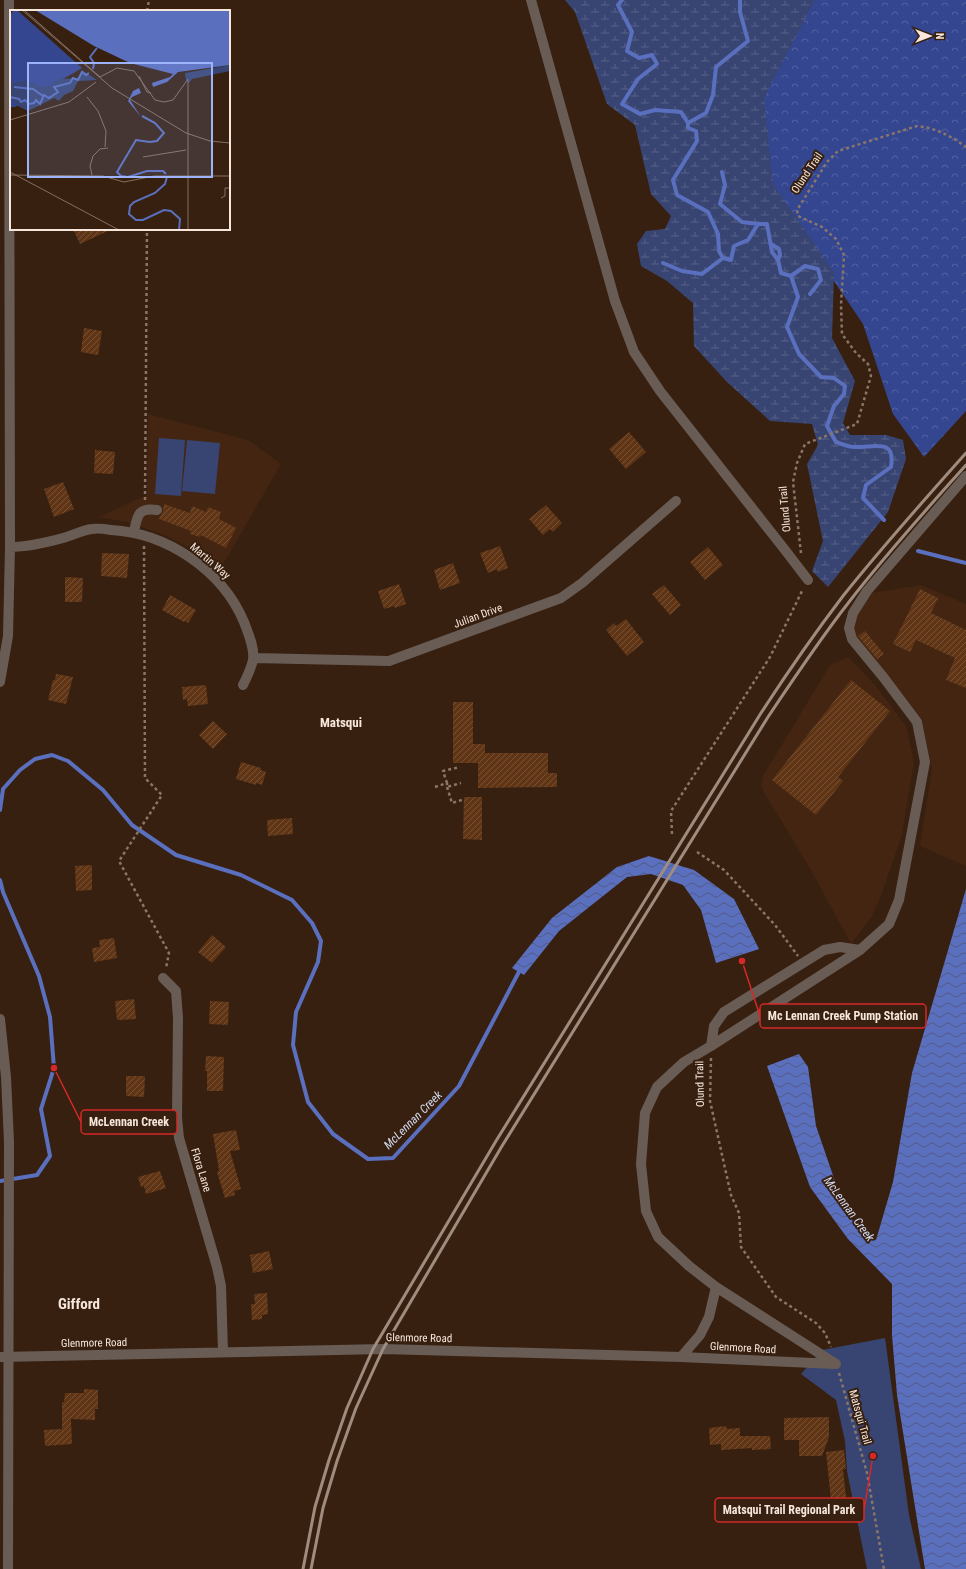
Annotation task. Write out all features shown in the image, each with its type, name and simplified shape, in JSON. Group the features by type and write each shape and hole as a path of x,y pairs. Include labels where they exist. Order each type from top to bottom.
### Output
{"street":[{"path":"0,682 8,636 10,547 9,0"},
{"path":"531,0 616,301 634,352 660,391 808,580"},
{"path":"836,1364 716,1287 689,1266 658,1237 646,1211 641,1164 644,1112 657,1087 684,1062 712,1046 860,950 889,924 899,900 925,762 917,722 852,639 849,628 853,613 867,591 966,476"},
{"name":"Julian Drive","path":"253,658 389,661 561,598 582,583 676,501"},
{"path":"134,532 137,520 144,509 157,510"},
{"name":"Martin Way","path":"10,547 26,547 92,529 134,532 162,541 195,562 228,594 239,611 250,636 253,658 243,685"},
{"name":"Olund Trail","path":"712,1046 714,1026 724,1012 824,950 840,947 860,950"},
{"name":"Flora Lane","path":"163,978 176,991 178,1018 177,1118 179,1138 217,1267 221,1286 223,1352"},
{"path":"0,1019 6,1077 9,1142 9,1219 4,1357 8,1569"},
{"path":"681,1357 700,1335 709,1317 716,1287"},
{"name":"Glenmore Road","path":"4,1357 383,1349 681,1357 836,1364"}],"path":[{"path":"147,10 149,0"},
{"name":"Olund Trail","path":"801,555 793,482 797,463 805,444 857,424 871,376 868,364 856,352 842,334 841,305 844,255 836,239 822,228 798,216 797,210 827,162 838,151 917,126 929,127 952,137 966,147"},
{"path":"144,509 146,494 147,230"},
{"path":"144,534 145,778 162,795 119,861 169,953 163,978"},
{"path":"672,834 671,811 770,657 808,580"},
{"path":"460,767 443,771 452,803 462,800"},
{"path":"435,787 446,783"},
{"path":"447,787 461,783"},
{"path":"697,852 724,870 775,925 803,963"},
{"name":"Olund Trail","path":"712,1046 710,1101 731,1195 739,1213 740,1247 776,1297 816,1323 825,1333 836,1364"},
{"name":"Matsqui Trail","path":"836,1364 857,1433 867,1473 884,1569"}],"shaded area":[{"path":"148,414 248,440 281,464 218,573 200,556 183,544 164,535 127,522 99,517 147,495"},
{"path":"921,585 966,604 966,866 920,846 932,769 922,720 888,675 855,638 854,626 857,614 871,593"},
{"path":"848,657 876,686 906,726 914,762 902,835 881,896 872,916 851,944 812,872 761,787 763,776 830,665"}],"green space":[{"path":"565,0 815,0 764,98 773,184 834,272 832,338 855,381 843,423 850,435 886,435 903,440 906,459 888,512 828,587 812,571 823,541 807,464 818,445 812,424 770,421 727,382 694,346 693,303 667,281 641,266 637,244 646,231 665,229 671,216 651,194 635,125 607,104 575,12"},
{"path":"775,0 966,0 966,411 924,457 893,414 863,324 733,132"},
{"path":"159,438 185,440 181,496 155,494"},
{"path":"187,440 220,443 215,494 182,491"},
{"path":"885,1338 909,1515 921,1569 867,1569 847,1471 845,1441 836,1400 801,1374 822,1350"}],"water":[{"path":"649,856 694,870 734,899 759,949 716,963 701,910 683,885 651,874 627,877 559,931 524,975 512,968 552,918 617,867"},
{"path":"966,889 966,1569 925,1569 897,1395 892,1335 892,1284 848,1239 810,1187 767,1066 799,1054 808,1067 816,1126 847,1216 876,1240 893,1182 912,1073"}],"building":[{"path":"73,230 110,230 80,244"},
{"path":"84,328 102,331 98,355 81,352"},
{"path":"629,432 646,452 626,469 609,449"},
{"path":"95,450 115,452 113,474 94,473"},
{"path":"63,482 74,509 54,517 44,489"},
{"path":"164,504 190,513 192,506 206,512 208,507 221,512 219,519 236,528 226,548 201,535 200,537 190,534 191,531 159,519 163,511"},
{"path":"546,505 562,523 553,532 550,529 543,535 529,519"},
{"path":"500,546 508,568 498,572 497,569 488,573 480,553"},
{"path":"708,547 723,565 705,580 690,562"},
{"path":"102,553 129,554 127,578 101,576"},
{"path":"453,563 460,583 440,590 434,570"},
{"path":"65,577 83,578 82,602 65,602"},
{"path":"399,584 406,604 395,608 394,606 384,609 378,591"},
{"path":"664,585 681,605 670,615 652,594"},
{"path":"920,589 938,598 931,613 966,630 966,688 946,680 955,658 916,640 910,652 893,644"},
{"path":"170,595 196,610 188,623 162,610"},
{"path":"626,619 644,642 627,656 606,630 614,623 616,626"},
{"path":"865,631 884,654 877,659 858,636"},
{"path":"56,674 73,677 66,704 48,700"},
{"path":"851,680 890,711 838,777 843,781 816,815 772,780"},
{"path":"206,685 208,704 188,706 187,699 183,700 182,687"},
{"path":"453,702 473,702 473,744 485,744 485,753 548,753 548,773 557,773 557,787 478,788 478,763 453,763"},
{"path":"213,721 227,734 213,749 199,735"},
{"path":"241,762 261,768 261,770 266,772 262,785 256,783 256,785 236,779"},
{"path":"464,797 482,797 482,840 463,839"},
{"path":"292,818 293,834 268,836 267,820"},
{"path":"92,865 92,890 76,891 75,866"},
{"path":"212,935 226,947 212,963 198,952"},
{"path":"114,938 117,958 94,962 92,948 100,947 99,940"},
{"path":"134,999 136,1019 117,1020 115,1001"},
{"path":"210,1001 229,1002 228,1025 209,1024"},
{"path":"206,1056 224,1057 223,1091 207,1091 207,1071 205,1071"},
{"path":"126,1076 145,1076 144,1097 126,1096"},
{"path":"236,1130 240,1150 230,1151 241,1189 234,1191 235,1195 225,1198 217,1172 219,1171 213,1134"},
{"path":"160,1171 166,1188 146,1194 144,1186 141,1187 138,1177"},
{"path":"269,1251 273,1269 253,1273 250,1255"},
{"path":"267,1293 268,1314 262,1315 262,1319 252,1320 251,1304 255,1304 254,1294"},
{"path":"84,1389 98,1390 98,1409 95,1409 95,1420 71,1419 72,1444 45,1446 44,1430 62,1429 62,1402 64,1402 65,1393 84,1393"},
{"path":"829,1417 829,1437 822,1456 799,1456 799,1440 784,1440 784,1418"},
{"path":"726,1426 727,1429 740,1428 740,1436 770,1436 771,1449 752,1450 752,1448 721,1450 721,1444 710,1445 709,1428"},
{"path":"844,1450 846,1469 843,1469 846,1498 831,1500 826,1452"}],"waterway":[{"path":"622,0 618,5 632,32 627,51 639,58 652,55 657,64 638,79 622,104 640,114 655,110 681,112 688,123 688,128 696,131 697,141 673,180 677,195 708,212 718,234 719,251 723,258 731,260 734,246 748,240 758,224 767,224 772,252 778,260 781,273 791,276 798,297 787,327 799,354 821,377 834,378 845,386 844,394 834,406 827,426 836,442 853,447 882,446 890,451 892,458 891,467 866,485 863,498 884,520"},
{"path":"688,123 706,113 713,95 716,67 748,41 740,12 740,0"},
{"path":"722,172 725,185 720,204 742,222 758,224"},
{"path":"771,244 779,249 780,255 778,260"},
{"path":"663,263 682,271 702,274 723,258"},
{"path":"791,276 805,266 818,269 821,280 810,294"},
{"path":"918,551 966,563"},
{"name":"McLennan Creek","path":"0,810 3,789 20,770 35,759 52,755 68,761 103,790 132,825 176,855 241,875 292,900 312,923 321,941 318,962 296,1012 293,1045 308,1102 333,1134 368,1159 393,1158 459,1086 521,968"},
{"name":"McLennan Creek","path":"0,880 3,892 39,976 50,1017 54,1068 41,1109 50,1156 37,1175 0,1181"}],"railway":[{"path":"303,1569 315,1507 329,1460 347,1408 373,1349 496,1141 761,713 791,668 843,596 903,524 966,453"},
{"path":"311,1569 323,1508 337,1461 356,1408 383,1349 502,1146 768,717 797,673 863,584 906,532 966,465"}],"place":[{"name":"Mc Lennan Creek Pump Station","path":"742,961"},
{"name":"McLennan Creek","path":"54,1068"},
{"name":"Matsqui Trail Regional Park","path":"873,1456"}],"district":[{"name":"Matsqui","path":"341,722"},
{"name":"Gifford","path":"79,1304"}]}
